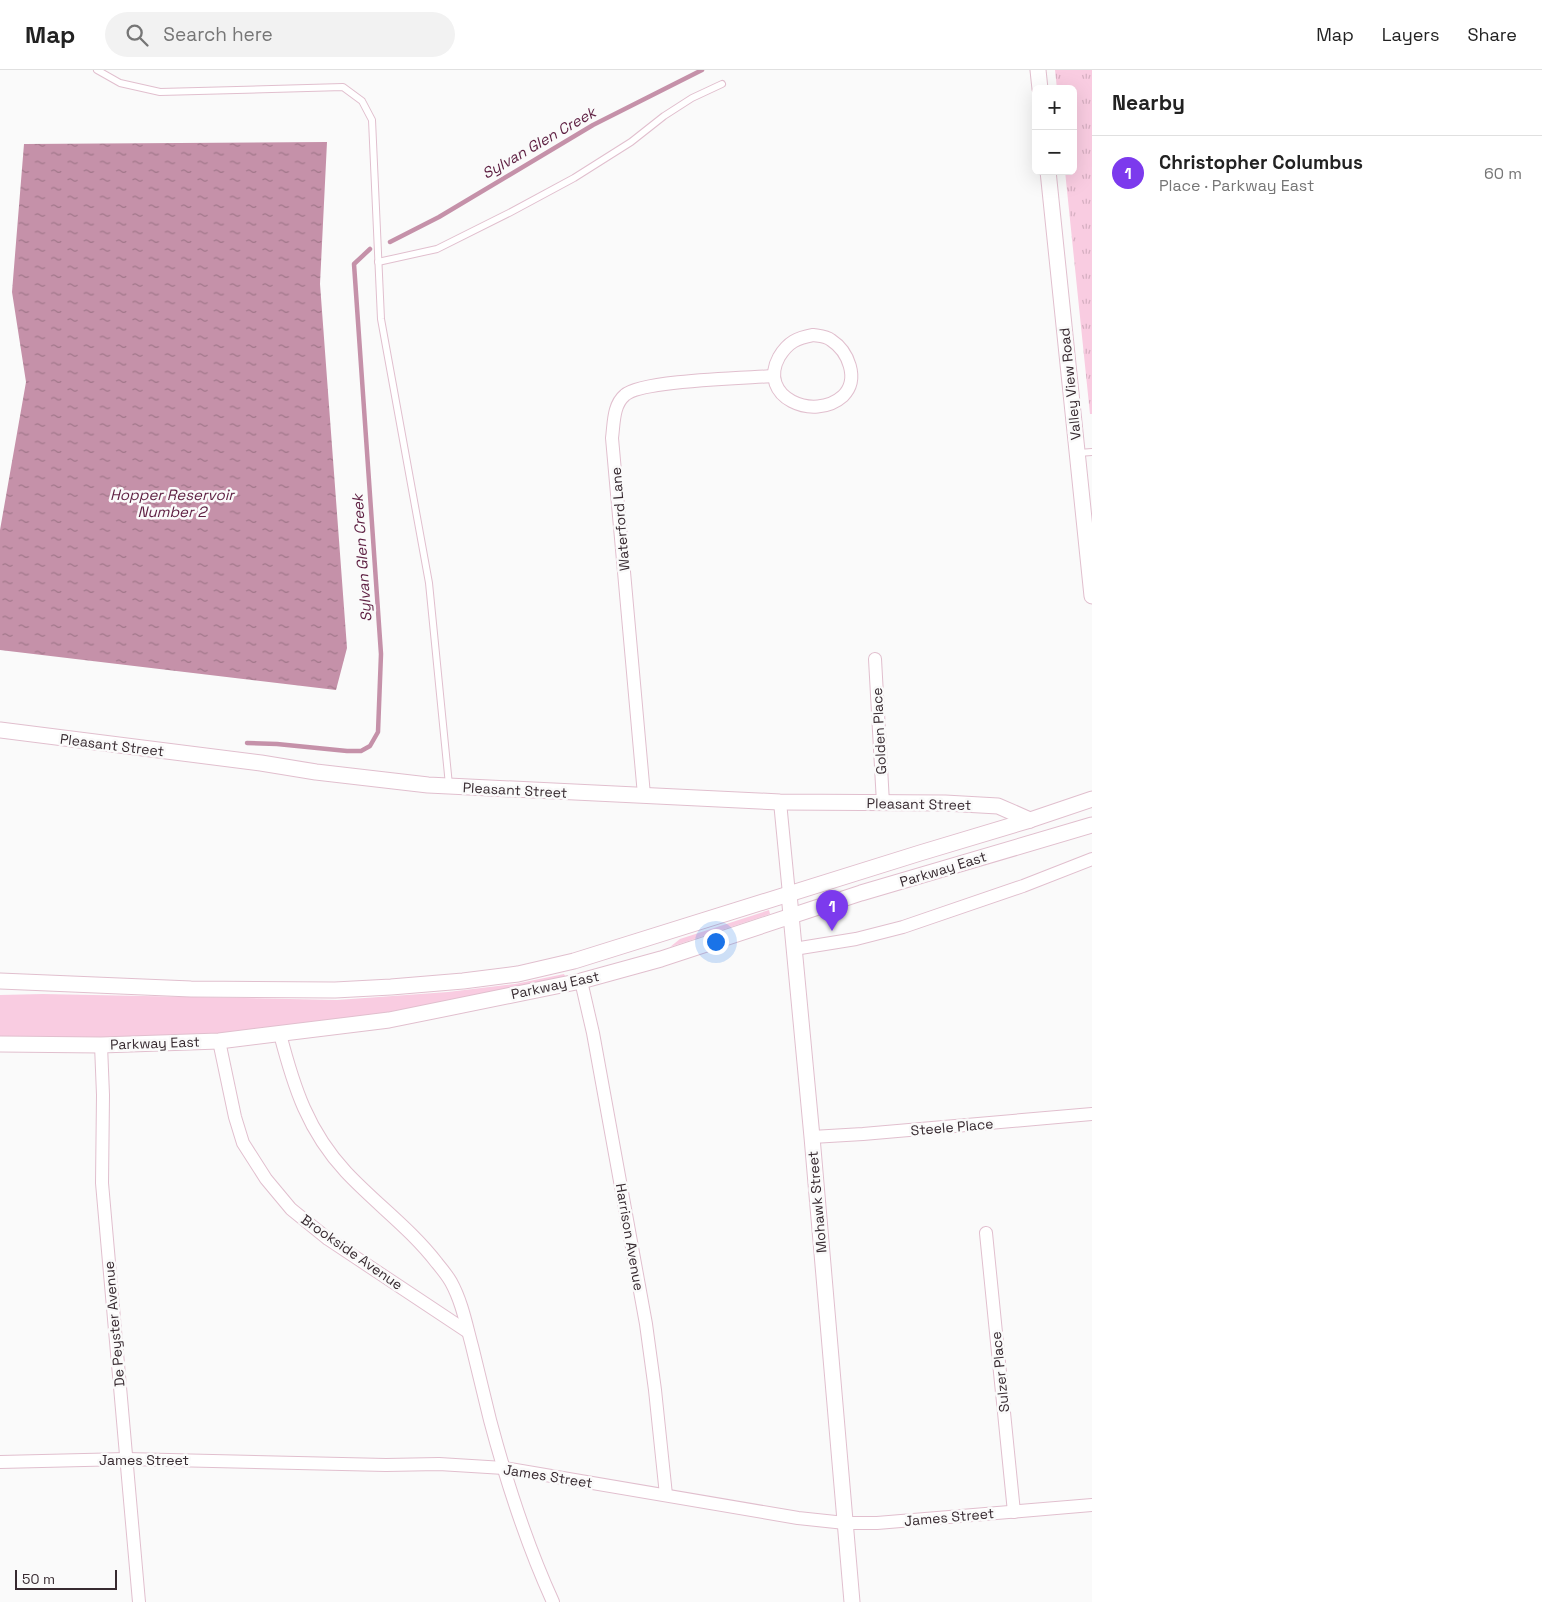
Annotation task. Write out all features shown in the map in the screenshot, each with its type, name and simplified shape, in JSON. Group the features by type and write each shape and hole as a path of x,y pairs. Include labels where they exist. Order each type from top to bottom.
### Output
{"street":[{"path":"1038,70 1040,85"},
{"name":"Valley View Road","path":"1049,175 1085,453 1092,596"},
{"path":"813,335 830,338 844,350 851,367 852,376 846,392 836,402 822,407 805,406 789,400 776,387 773,376 774,366 784,348 799,337 813,335"},
{"name":"Waterford Lane","path":"644,795 612,438 615,410 624,395 645,386 773,376"},
{"name":"Golden Place","path":"875,659 883,803"},
{"name":"Pleasant Street","path":"0,730 316,772 449,787 780,802 998,806 1030,820"},
{"name":"Parkway East","path":"0,981 191,988 326,990 463,981 518,974 574,961 1030,820 1092,799"},
{"name":"Mohawk Street","path":"780,802 812,1138 852,1602"},
{"name":"Parkway East","path":"0,1044 101,1045 219,1041 389,1020 582,981 661,959 861,893 1092,824"},
{"path":"794,949 856,939 903,927 1023,886 1092,859"},
{"name":"Harrison Avenue","path":"582,981 646,1324 666,1495"},
{"path":"280,1034 287,1062 303,1108 322,1143 347,1173 426,1249 449,1279 460,1300 504,1468 522,1523 553,1602"},
{"name":"Brookside Avenue","path":"219,1041 234,1117 243,1143 266,1179 291,1209 328,1239 468,1332"},
{"name":"De Peyster Avenue","path":"101,1045 103,1095 102,1183 139,1602"},
{"name":"Steele Place","path":"812,1138 1092,1114"},
{"name":"Sulzer Place","path":"986,1233 1014,1512"},
{"name":"James Street","path":"0,1462 126,1459 439,1464 504,1468 798,1518 845,1523 877,1523 1092,1505"}],"lane":[{"path":"96,70 120,82 160,92 343,87 362,101 372,120 381,319 429,582 449,787"},
{"path":"378,262 437,249 509,213 574,178 631,142 664,116 692,98 722,84"}],"green space":[{"path":"1055,70 1092,70 1092,414 1090,414 1065,175 1077,175 1077,85 1057,85"},
{"path":"769,910 770,914 670,947 680,939"},
{"path":"564,974 563,978 399,1011 253,1032 127,1038 0,1036 0,995 43,994 337,1000 448,992 515,984"}],"water":[{"name":"Hopper Reservoir Number 2","path":"327,142 320,284 347,648 336,690 0,650 0,530 26,382 12,292 24,144"}],"waterway":[{"name":"Sylvan Glen Creek","path":"390,242 439,217 593,125 702,70"},
{"name":"Sylvan Glen Creek","path":"247,743 361,751 370,746 378,732 381,654 354,264 370,249"}],"place":[{"name":"Christopher Columbus","path":"832,931"}]}
